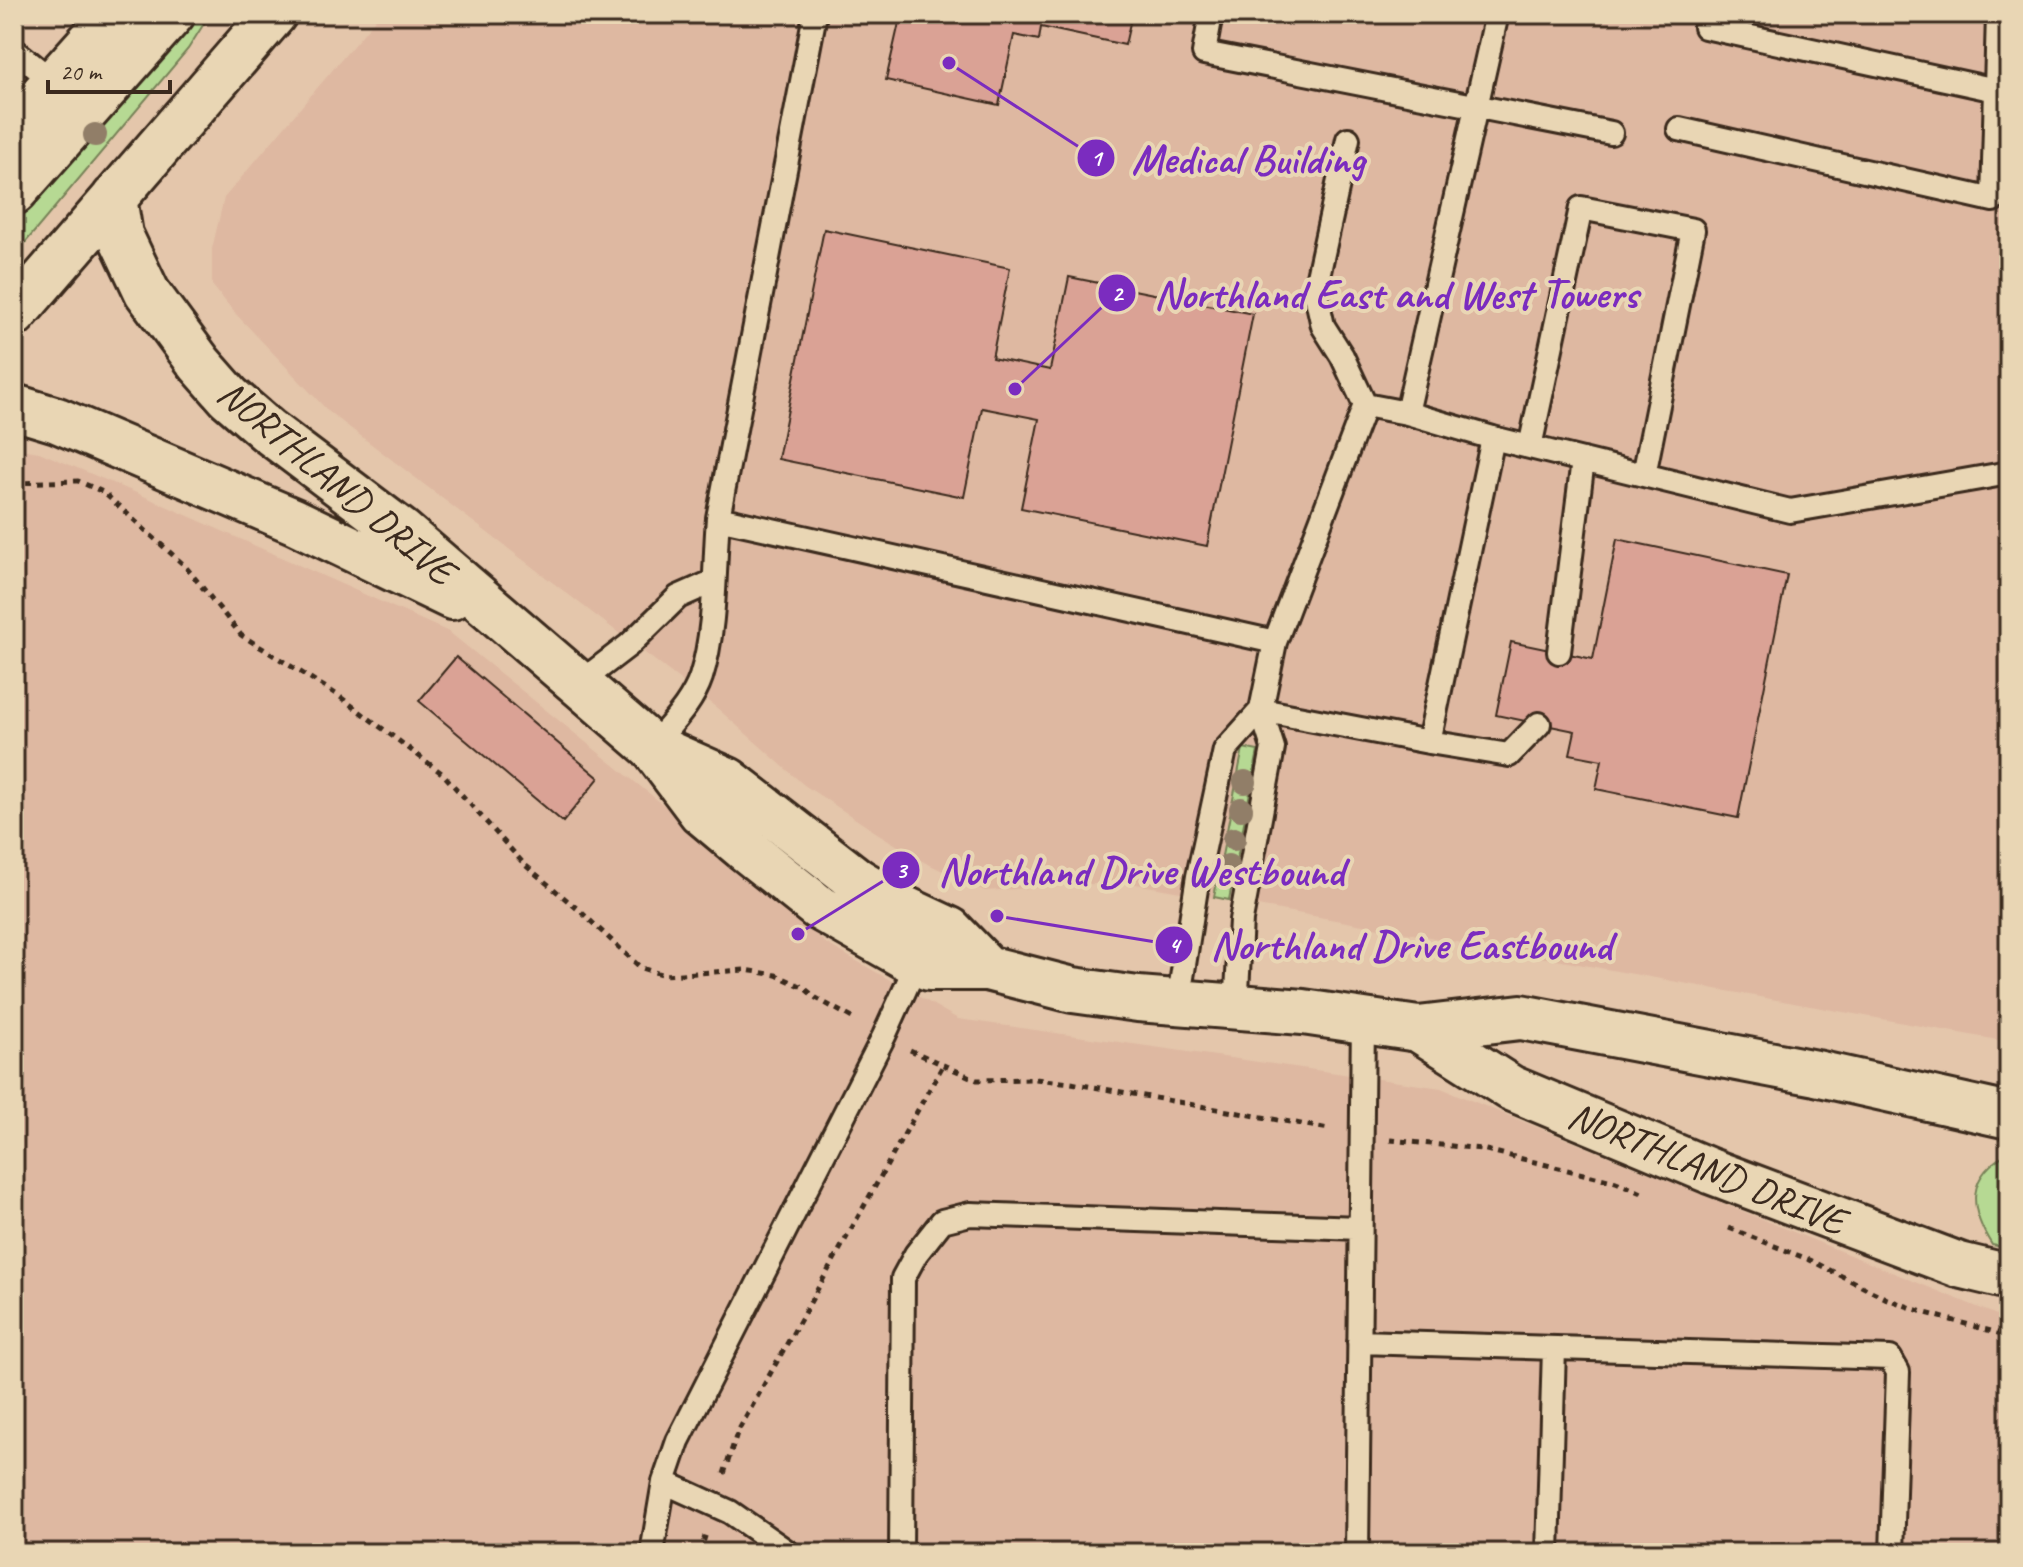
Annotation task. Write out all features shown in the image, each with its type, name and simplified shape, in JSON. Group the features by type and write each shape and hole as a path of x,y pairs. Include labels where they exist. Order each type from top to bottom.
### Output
{"main road":[{"path":"14,127 115,14"},
{"path":"14,192 172,14"},
{"path":"214,84 249,14"},
{"path":"14,314 274,14"},
{"name":"NORTHLAND DRIVE","path":"114,198 120,235 147,292 200,364 229,397 267,430 401,531 652,747 701,812 744,848 818,907 917,963 929,968 987,968 1073,990 1236,1009 1303,1012 1418,1029 1521,1017 1801,1070 2009,1116"},
{"name":"NORTHLAND DRIVE","path":"14,407 57,420 294,521 510,626"},
{"name":"NORTHLAND DRIVE","path":"652,747 728,780 858,881 905,909 950,930 987,968"},
{"name":"NORTHLAND DRIVE","path":"1418,1029 1525,1094 1738,1182 1959,1265 2009,1277"}],"lane":[{"path":"652,747 683,710 701,678 712,622 718,518 815,14"},
{"path":"1211,14 1204,53 1611,133"},
{"path":"1407,413 1497,14"},
{"path":"1679,129 1993,200 1998,14"},
{"path":"1705,27 1996,90"},
{"path":"14,50 54,82"},
{"path":"1236,1009 1241,920 1273,748 1261,710 1275,642 1365,405 1342,356 1323,326 1315,290 1348,139"},
{"path":"1530,447 1581,208 1693,230 1644,475"},
{"path":"1365,405 1407,413 1493,438 1790,511 2009,473"},
{"path":"1429,742 1493,438"},
{"path":"1559,652 1583,460"},
{"path":"718,518 1275,642"},
{"path":"578,684 629,645 678,597 712,582"},
{"path":"1261,710 1509,755 1539,724"},
{"path":"1178,1003 1198,876 1225,750 1261,710"},
{"path":"652,1553 664,1482 678,1441 884,1036 917,963"},
{"path":"1357,1553 1363,1020"},
{"path":"901,1553 903,1278 916,1254 942,1221 970,1214 1360,1228"},
{"path":"1359,1342 1890,1358 1898,1372 1892,1553"},
{"path":"1548,1553 1554,1348"},
{"path":"664,1482 730,1512 789,1553"}],"path":[{"path":"14,483 78,481 103,492 185,566 241,635 339,696 443,774 525,865 641,968 664,975 746,970 776,975 803,987 833,1008"},
{"path":"921,1056 977,1080 1035,1079 1071,1083 1335,1130"},
{"path":"700,1553 737,1433 942,1067"},
{"path":"1389,1140 1482,1149 1616,1182 1643,1194"},
{"path":"1727,1227 1810,1260 1887,1299 2009,1336"}],"shaded area":[{"path":"380,14 2009,14 2009,1042 1125,882 985,891 924,862 877,833 804,785 717,708 328,411 212,285 212,249 224,198"},
{"path":"14,448 39,452 139,494 449,632 666,807 827,944 958,1019 1441,1088 2009,1320 2009,1553 14,1553"}],"green space":[{"path":"180,14 210,14 188,49 14,256 14,205"},
{"path":"1243,748 1258,751 1229,900 1214,897"},
{"path":"2009,1152 2009,1248 1992,1245 1978,1218 1975,1193 1985,1171"}],"building":[{"path":"901,14 1132,14 1125,45 1041,27 1039,40 1014,35 999,105 886,80"},
{"path":"824,229 1010,268 992,358 1050,370 1069,277 1253,314 1207,546 1021,508 1039,419 982,408 964,497 778,459"},
{"path":"1617,539 1787,575 1738,818 1596,789 1602,760 1570,754 1575,731 1496,715 1511,642 1593,659"},
{"path":"456,657 599,778 563,822 419,701"}],"place":[{"name":"Medical Building","path":"949,63"},
{"name":"Northland East and West Towers","path":"1015,389"},
{"name":"Northland Drive Eastbound","path":"997,916"},
{"name":"Northland Drive Westbound","path":"798,934"}]}
